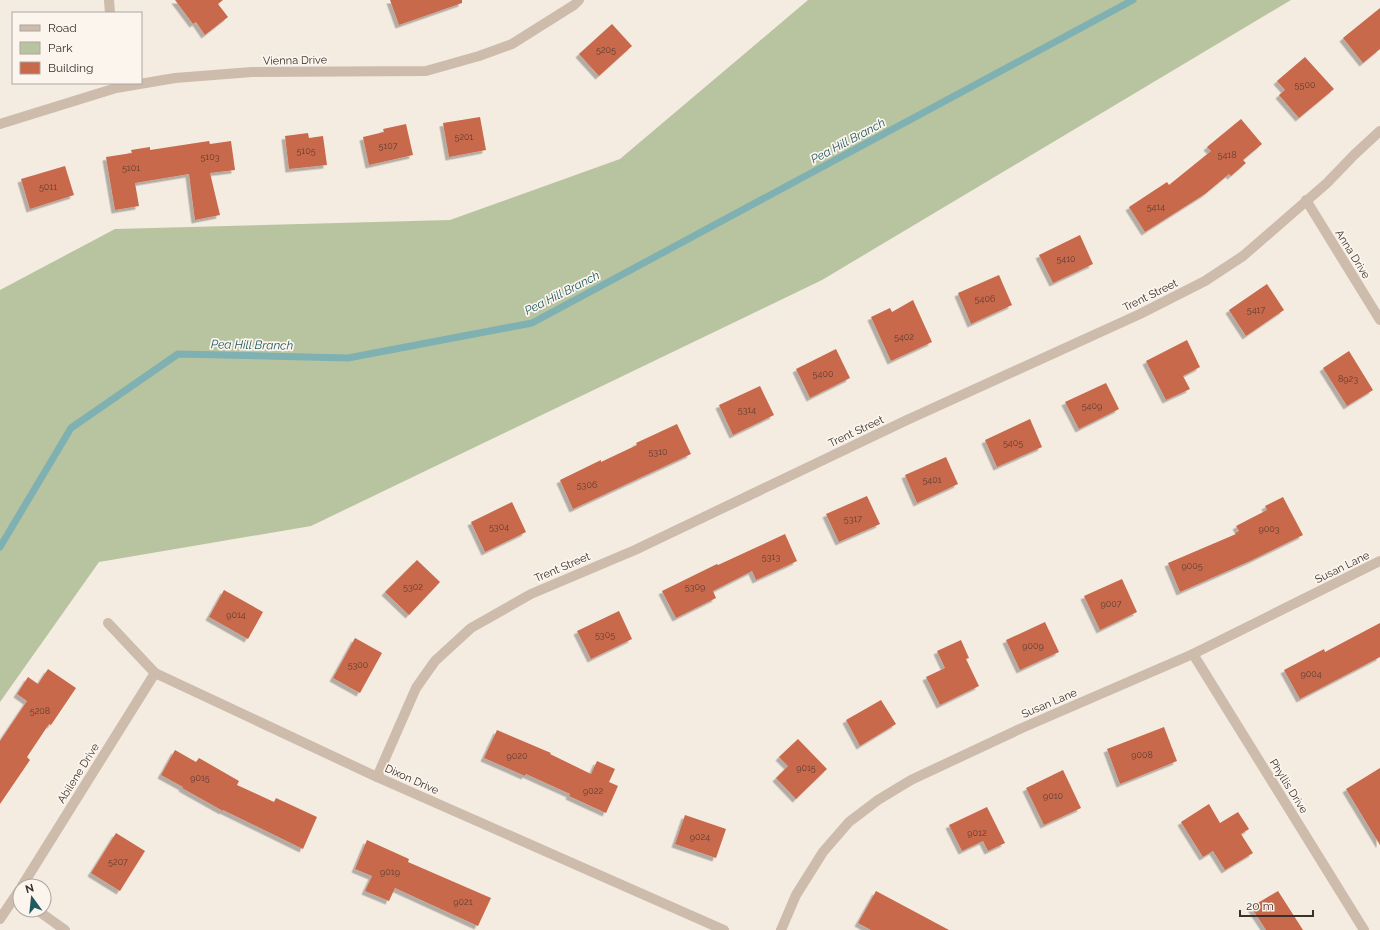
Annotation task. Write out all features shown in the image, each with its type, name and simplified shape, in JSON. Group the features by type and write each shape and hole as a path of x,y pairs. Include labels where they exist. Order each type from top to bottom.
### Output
{"street":[{"path":"109,0 110,12"},
{"name":"Vienna Drive","path":"142,82 175,78 252,72 426,71 479,56 512,44 579,0"},
{"name":"Vienna Drive","path":"0,124 116,86 131,84"},
{"name":"Trent Street","path":"377,777 416,688 435,661 471,628 531,594 635,550 907,420 1140,314 1205,282 1243,256 1327,183 1380,131"},
{"name":"Anna Drive","path":"1306,200 1380,320"},
{"name":"Susan Lane","path":"781,930 796,895 822,852 849,822 878,800 911,780 1022,728 1193,654 1380,561"},
{"name":"Dixon Drive","path":"108,623 155,673 377,777 724,930"},
{"name":"Phyllis Drive","path":"1193,654 1364,930"},
{"name":"Abilene Drive","path":"27,878 155,673"},
{"path":"0,919 12,903"},
{"path":"48,918 65,930"}],"green space":[{"path":"808,0 1291,0 822,280 311,526 99,562 0,702 0,290 115,229 450,220 620,159"}],"building":[{"path":"175,0 223,0 218,4 228,17 205,35 196,22 193,24"},
{"path":"390,0 462,0 462,3 399,25"},
{"path":"1380,8 1380,49 1363,63 1343,38"},
{"path":"612,24 632,46 599,76 579,54"},
{"path":"1305,57 1334,89 1299,118 1279,95 1285,90 1277,81"},
{"path":"480,117 486,150 449,157 443,123"},
{"path":"1241,119 1262,144 1243,160 1246,163 1231,176 1229,174 1205,194 1145,232 1129,207 1167,182 1169,185 1211,151 1207,147"},
{"path":"406,124 413,155 369,165 363,137 384,132 383,129"},
{"path":"308,133 309,138 323,136 327,165 289,169 285,136"},
{"path":"209,141 210,144 231,141 235,170 210,173 220,215 195,220 189,174 135,183 139,206 115,210 106,157 132,153 131,150 150,147 150,150"},
{"path":"65,166 74,195 30,209 21,179"},
{"path":"1080,235 1093,264 1053,283 1039,255"},
{"path":"999,275 1012,305 971,324 958,293"},
{"path":"1267,284 1284,310 1246,336 1229,310"},
{"path":"913,300 932,342 891,361 871,317 890,308 892,312"},
{"path":"1187,340 1200,367 1183,376 1190,389 1166,400 1146,361"},
{"path":"836,349 850,378 810,398 796,369"},
{"path":"1349,351 1373,390 1347,406 1323,368"},
{"path":"1106,383 1119,409 1079,429 1065,402"},
{"path":"760,386 774,415 733,435 719,405"},
{"path":"1030,419 1042,447 997,467 985,440"},
{"path":"677,424 691,454 573,509 560,480 601,460 601,462 637,445 636,443"},
{"path":"946,457 958,484 917,503 905,475"},
{"path":"867,496 880,524 839,542 826,514"},
{"path":"1283,497 1303,535 1250,561 1180,592 1168,563 1236,534 1235,533 1239,531 1236,526 1267,510 1265,506"},
{"path":"512,502 526,532 485,552 471,522"},
{"path":"785,534 797,561 756,580 752,571 713,591 716,598 676,618 662,591 717,564 718,565"},
{"path":"417,560 440,582 409,615 385,592"},
{"path":"1122,579 1137,612 1100,630 1084,596"},
{"path":"224,590 263,612 248,639 209,617"},
{"path":"619,611 632,639 591,659 577,631"},
{"path":"1045,622 1059,652 1020,670 1006,640"},
{"path":"1380,623 1380,657 1300,699 1284,670 1324,649 1325,652"},
{"path":"355,638 382,653 360,693 333,678"},
{"path":"961,640 969,658 966,659 979,686 940,705 926,677 945,668 937,651"},
{"path":"48,669 76,688 27,757 30,760 0,804 0,741 27,701 17,694 28,677 38,684"},
{"path":"881,700 896,724 860,746 846,720"},
{"path":"1164,727 1177,761 1120,784 1107,749"},
{"path":"497,730 551,753 550,754 591,774 597,761 615,769 609,782 618,786 606,813 569,796 570,794 526,774 525,776 484,758"},
{"path":"798,739 827,769 796,799 776,778 788,766 779,757"},
{"path":"175,750 196,762 199,758 239,781 237,785 274,802 276,798 317,817 303,849 223,811 161,775"},
{"path":"1380,768 1380,845 1346,789"},
{"path":"1063,770 1081,808 1044,825 1026,788"},
{"path":"1209,804 1220,823 1238,812 1249,829 1241,834 1253,853 1225,870 1213,851 1203,857 1181,822"},
{"path":"987,807 1005,843 988,851 983,841 962,851 949,825"},
{"path":"685,815 726,829 716,858 675,844"},
{"path":"116,833 145,851 120,891 91,873"},
{"path":"367,840 409,859 408,862 491,898 478,926 395,888 389,901 365,891 372,876 355,869"},
{"path":"876,891 949,930 871,930 858,923"},
{"path":"1278,891 1303,930 1266,930 1251,907"}],"waterway":[{"name":"Pea Hill Branch","path":"0,547 71,428 178,354 348,358 532,323 1133,0"}]}
